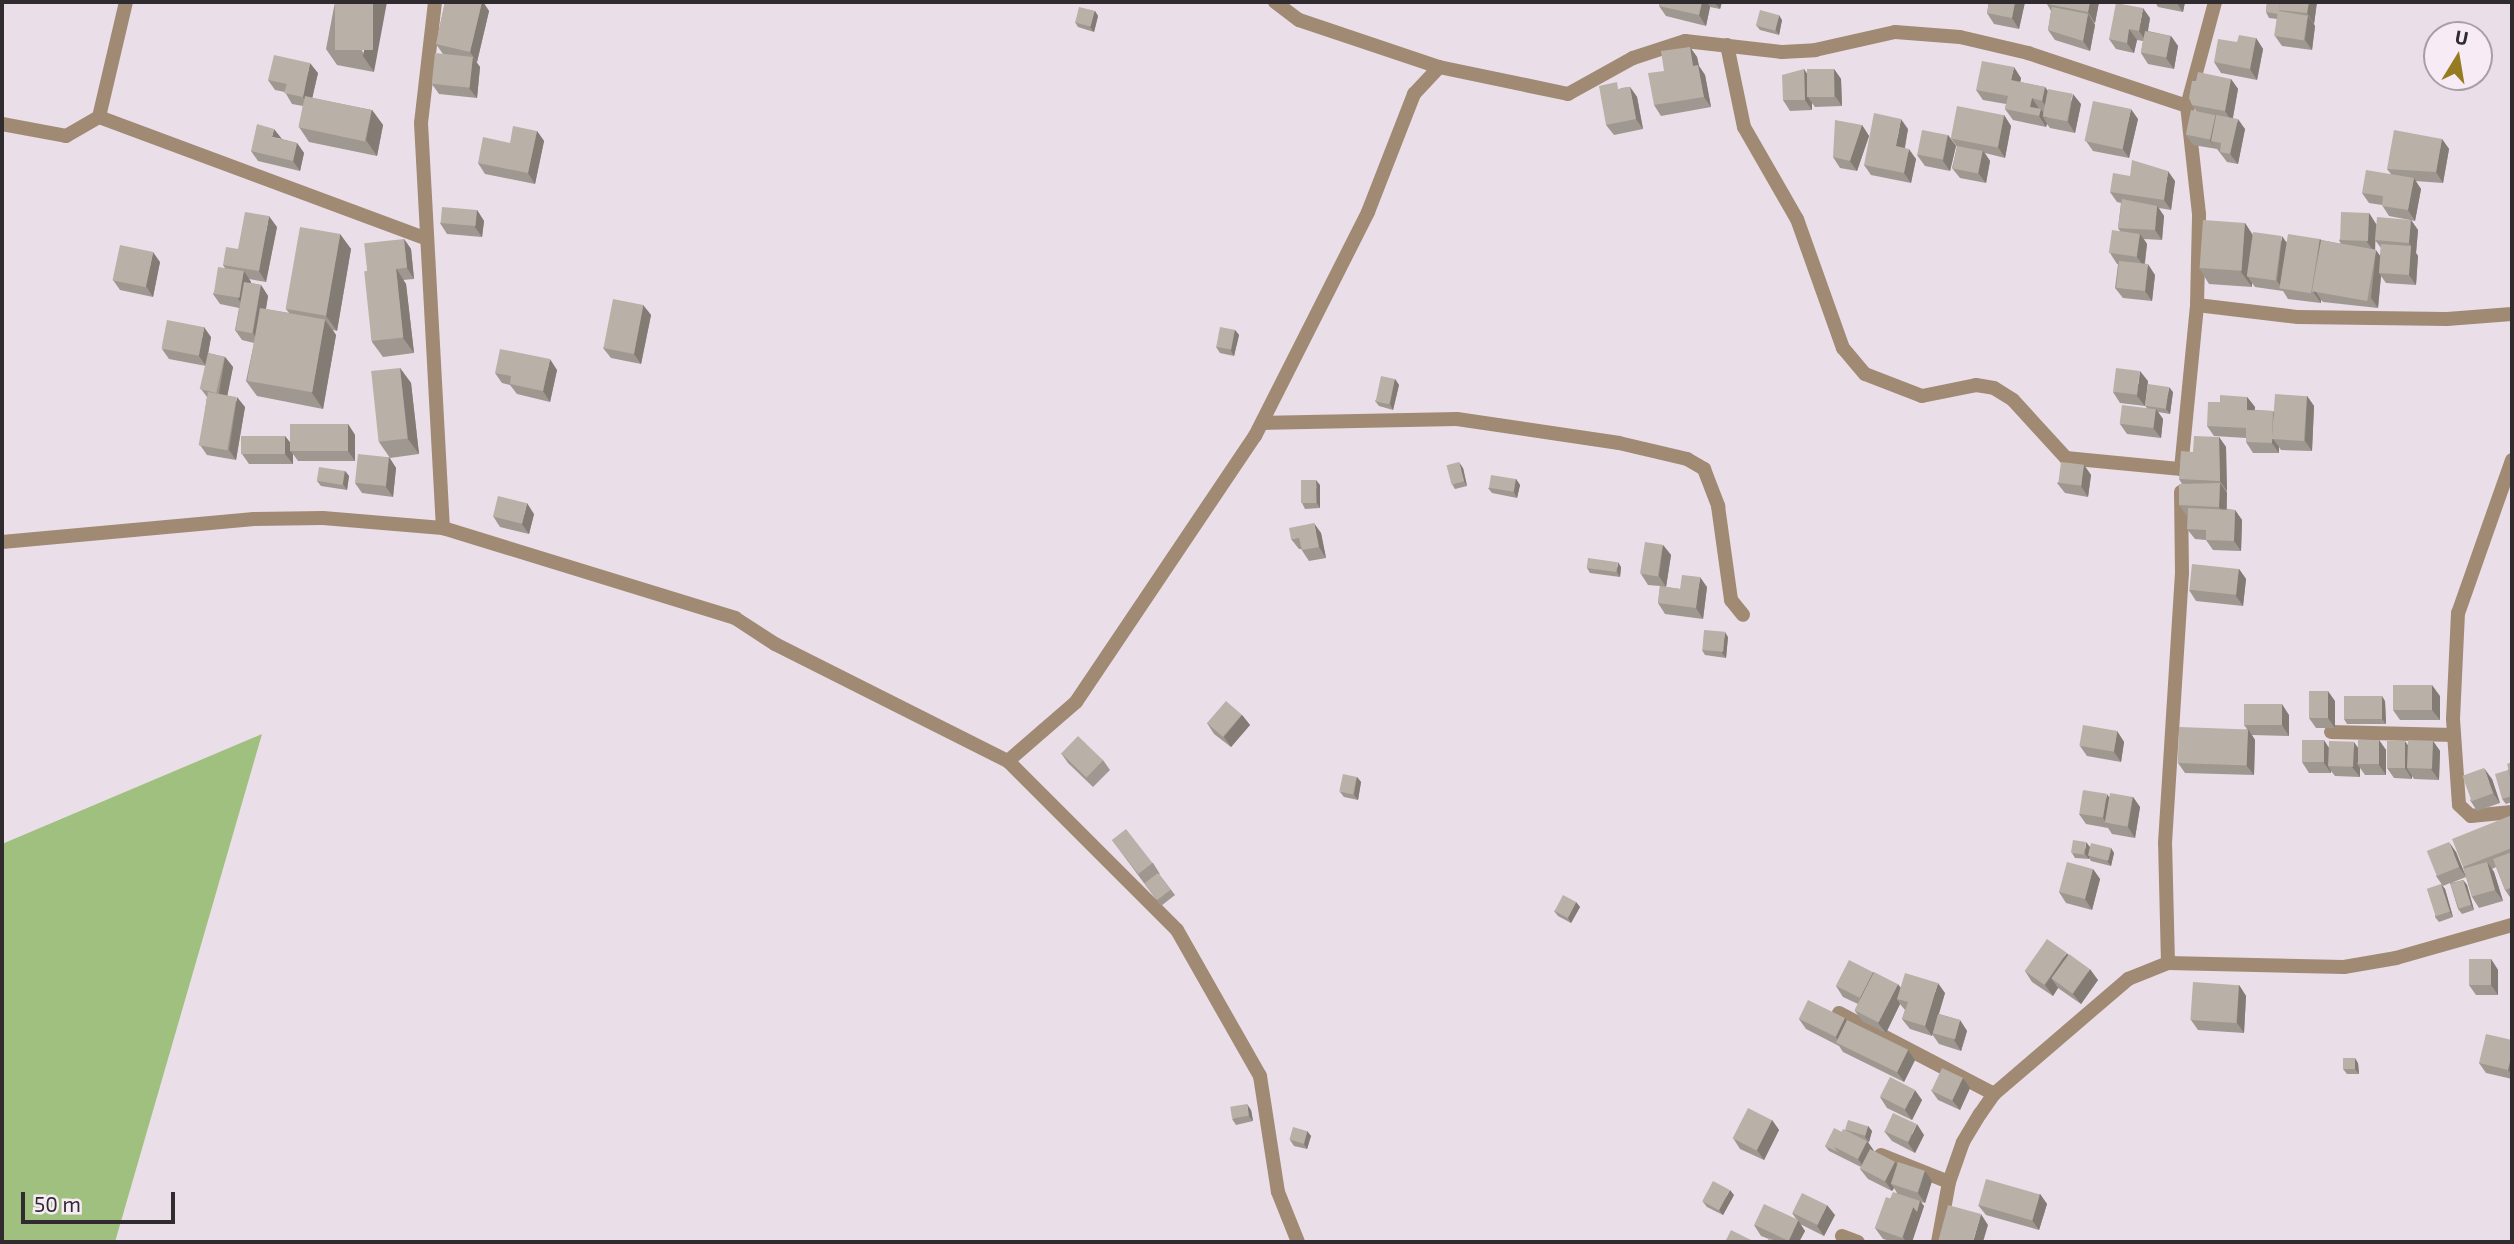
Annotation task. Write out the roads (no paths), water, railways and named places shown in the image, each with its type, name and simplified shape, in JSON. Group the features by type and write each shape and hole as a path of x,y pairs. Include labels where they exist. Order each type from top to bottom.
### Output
{"street":[{"path":"2,124 66,136 99,117 126,2"},
{"path":"435,2 421,123 425,237 443,528"},
{"path":"1275,2 1298,20 1439,67 1568,94 1662,46 1685,41 1782,52 1815,50 1895,32 1960,37 2066,65 2187,106"},
{"path":"2168,963 2165,843 2182,573 2181,469 2197,305 2198,192 2187,106 2215,2"},
{"path":"1727,45 1744,127 1797,219 1843,348 1865,374 1922,396 1976,385 1994,388 2012,400 2066,458 2181,469"},
{"path":"1008,761 1076,702 1262,423 1368,212 1414,94 1439,67"},
{"path":"99,117 425,237"},
{"path":"2197,305 2298,317 2447,319 2512,314"},
{"path":"1262,423 1457,419 1619,443 1687,459 1704,469 1718,506 1731,600 1743,615"},
{"path":"2512,460 2458,613 2453,643 2454,734 2459,805 2463,812 2480,818 2512,812"},
{"path":"2,542 254,519 323,518 443,528 735,618 775,644 1008,761 1177,930 1260,1076 1278,1192 1298,1242"},
{"path":"2331,732 2454,734"},
{"path":"1938,1242 1950,1182 1963,1142 1994,1094 2128,979 2168,963 2344,967 2396,958 2511,928"},
{"path":"1839,1013 1994,1094"},
{"path":"1881,1155 1950,1182"},
{"path":"1842,1236 1857,1242"}]}
